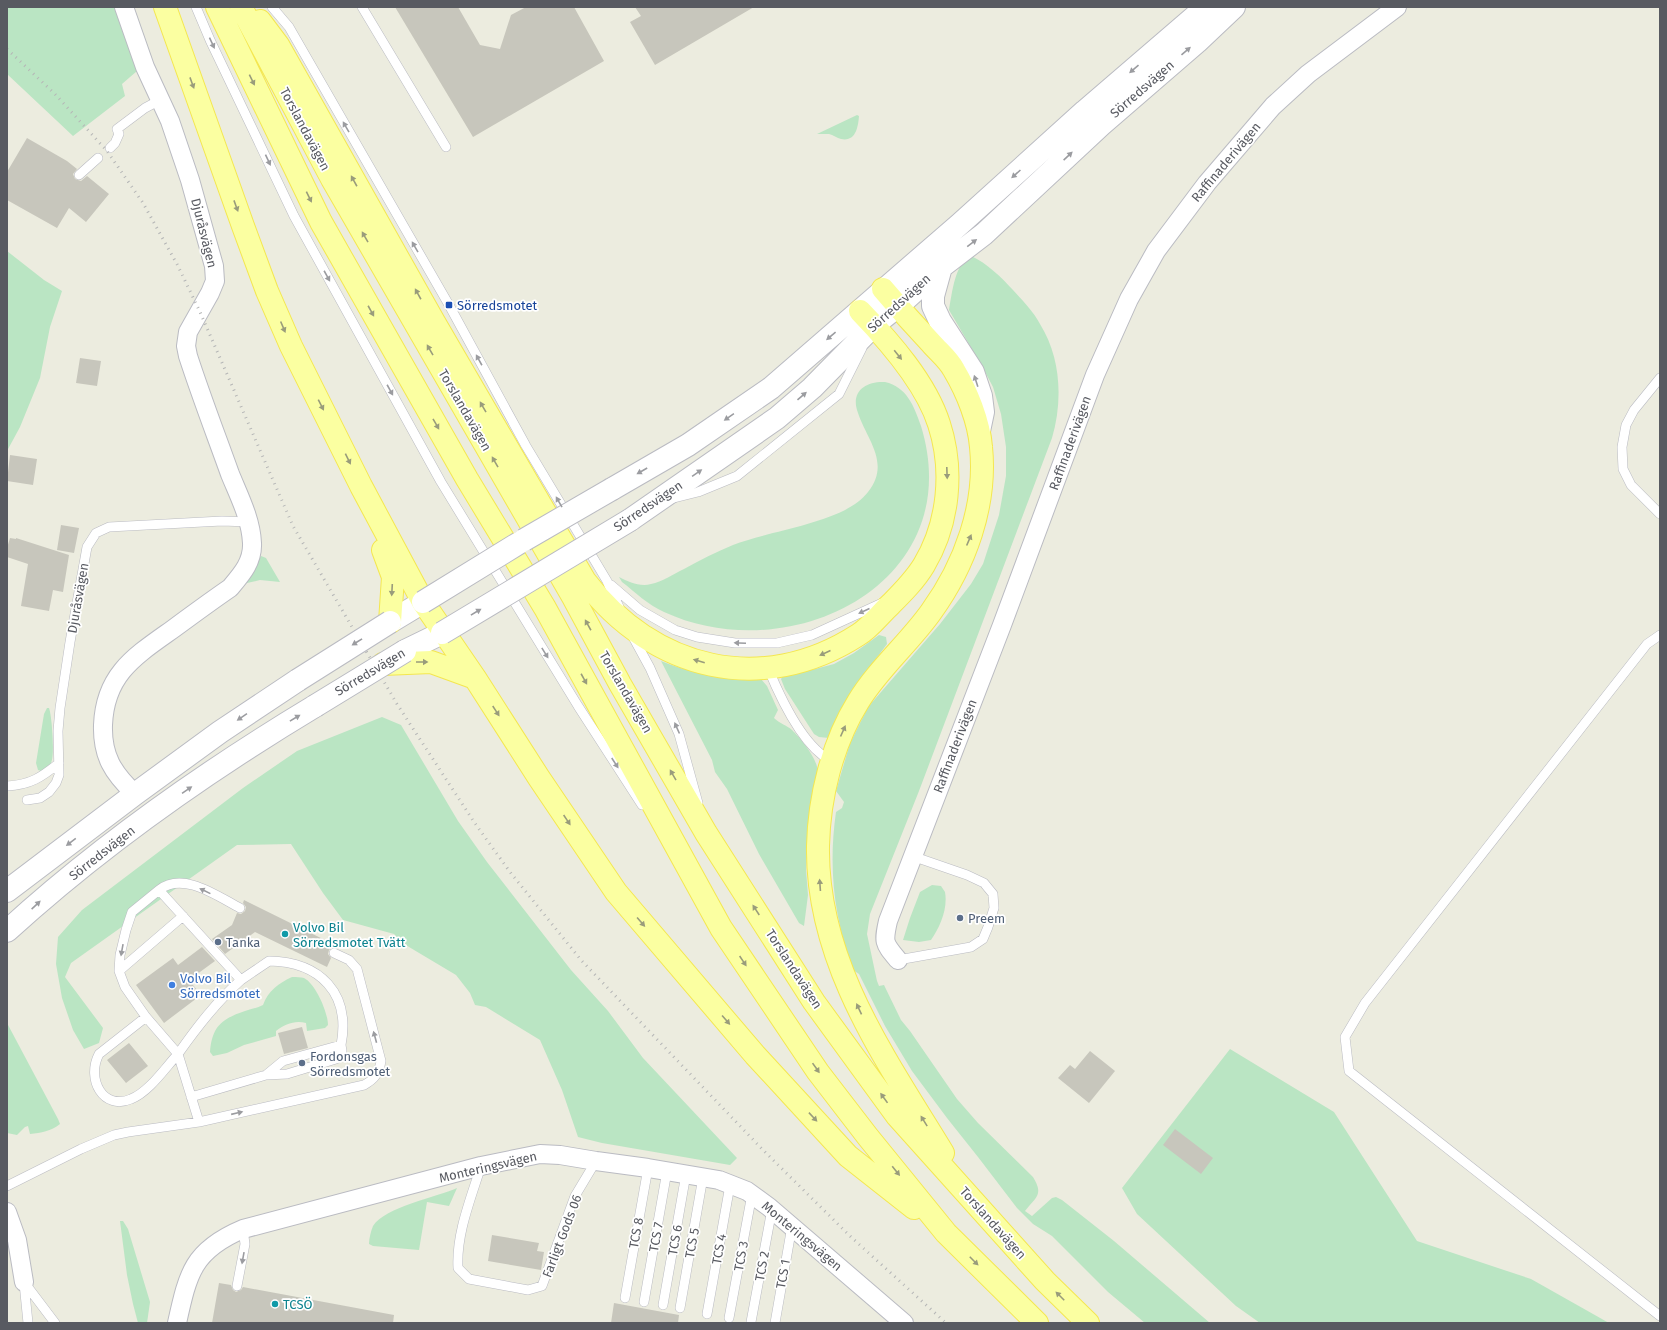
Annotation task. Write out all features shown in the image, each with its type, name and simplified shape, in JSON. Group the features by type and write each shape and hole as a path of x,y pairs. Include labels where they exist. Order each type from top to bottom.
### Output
{"main road":[{"path":"164,7 265,283 308,379 361,486 423,602 442,632 616,892 756,1055 848,1156 946,1233"},
{"name":"Torslandavägen","path":"217,7 321,222 452,452 545,608 721,928 818,1072 868,1137 946,1233 1038,1323"},
{"name":"Torslandavägen","path":"241,7 332,179 569,591 620,684 706,833 814,1002 897,1116 1045,1281 1088,1323"},
{"path":"249,7 278,44 434,322 585,581 596,596 628,626 655,644 697,661 738,669 768,668 803,662 827,653 860,634 900,595 921,570 936,540 946,497 947,464 939,424 919,382 867,318"},
{"path":"883,289 954,368 971,407 978,433 981,447 981,491 972,532 953,576 931,612 858,701 842,733 832,761 823,796 818,846 824,916 834,950 864,1021 973,1201"},
{"path":"361,486 393,577 390,622"},
{"path":"383,664 431,662 474,678"}],"street":[{"name":"Djuråsvägen","path":"124,7 145,67 170,121 190,180 214,266 215,281 188,332 186,346 188,356 249,522 252,544 250,560 242,574 230,588 139,653 124,668 112,686 104,705 102,738 106,754 113,770 134,794"},
{"name":"Sörredsvägen","path":"7,932 45,896 155,812 268,735 383,664 442,632 630,520 777,418 812,388 867,318 883,289 960,224 1085,111 1206,7"},
{"name":"Sörredsvägen","path":"8,889 134,794 220,732 298,680 524,540 688,445 867,318 898,306 941,267 984,234 1101,125 1197,42 1234,7"},
{"name":"Raffinaderivägen","path":"898,960 886,946 884,938 888,921 1002,625 1095,374 1129,299 1156,251 1207,183 1273,106 1308,74 1397,7"},
{"path":"941,267 933,296 933,306 940,321 973,372 981,396 983,412 978,433"},
{"name":"Monteringsvägen","path":"177,1323 189,1277 198,1261 213,1245 228,1236 244,1229 481,1166 540,1154 560,1155 719,1180 752,1194 772,1209 904,1323"},
{"path":"7,1212 17,1240 24,1282"}],"lane":[{"path":"196,7 294,216 441,482 578,706 721,928"},
{"path":"272,7 289,27 449,305 526,446 607,581 650,668 679,734 706,833"},
{"path":"362,7 446,147"},
{"path":"110,148 115,143 119,134 117,129 145,108 160,100"},
{"path":"79,175 98,158"},
{"path":"1660,378 1634,410 1626,425 1622,447 1623,469 1631,485 1660,514"},
{"name":"Djuråsvägen","path":"27,800 40,798 50,792 59,775 58,731 70,642 87,547 96,533 109,527 222,521 249,522"},
{"path":"607,581 640,610 676,630 697,637 735,643 777,643 812,635 900,595"},
{"path":"1660,635 1647,644 1365,1003 1345,1037 1348,1071 1660,1316"},
{"path":"768,668 789,713 807,740 822,756 832,761"},
{"path":"7,786 31,783 59,763"},
{"path":"898,960 971,947 983,939 994,908 993,894 984,883 967,875 912,856"},
{"path":"198,1122 178,1054 146,1017 125,987 120,971 120,955 132,912 163,886 178,882 196,886 240,908"},
{"path":"159,890 241,980"},
{"path":"120,971 183,916"},
{"path":"7,1186 81,1149 114,1135 136,1130 198,1122 364,1085 375,1078 380,1067 380,1055 357,969 349,960 334,953"},
{"path":"146,1017 99,1054 95,1062 93,1073 95,1081 105,1096 123,1102 143,1092 178,1054 223,995 241,980 269,961 293,964 316,973 326,981 332,990 341,1008 344,1023 341,1045 342,1052 336,1059 287,1074 266,1074 191,1097"},
{"path":"266,1074 283,1061 341,1045"},
{"name":"Farligt Gods 06","path":"481,1166 466,1214 457,1255 458,1268 469,1279 528,1290 542,1286 575,1196 596,1161"},
{"name":"TCS 8","path":"625,1298 648,1168"},
{"name":"TCS 7","path":"644,1302 667,1171"},
{"name":"TCS 6","path":"663,1305 695,1176"},
{"name":"TCS 5","path":"680,1308 695,1176"},
{"name":"TCS 4","path":"707,1314 730,1185"},
{"name":"TCS 3","path":"729,1318 752,1194"},
{"name":"TCS 2","path":"751,1322 772,1209"},
{"name":"TCS 1","path":"775,1323 792,1226"},
{"path":"238,1286 245,1244 244,1229"},
{"path":"24,1282 28,1323"},
{"path":"24,1282 55,1323"}],"green space":[{"path":"7,7 134,7 152,58 122,84 125,96 73,136 7,74"},
{"path":"857,115 859,116 857,129 850,138 841,139 829,134 817,134"},
{"path":"7,251 44,280 62,291 50,327 40,378 20,427 7,451"},
{"path":"971,256 994,271 1028,306 1040,324 1047,337 1056,365 1059,394 1058,409 1052,438 919,791 870,914 867,934 877,981 879,986 884,985 901,1020 957,1099 978,1123 1033,1177 1038,1188 1038,1192 1035,1199 1025,1211 1032,1216 1052,1198 1056,1197 1062,1200 1114,1241 1210,1323 1145,1323 1108,1292 1052,1236 1033,1224 1017,1208 912,1071 885,1026 859,974 853,970 841,931 834,892 833,853 836,812 842,808 844,802 836,791 850,743 868,707 940,624 971,584 983,564 999,515 1006,476 1006,447 1001,414 993,387 949,310 955,279 961,265"},
{"path":"885,382 899,388 909,398 916,411 921,426 929,481 919,529 895,569 858,600 814,620 765,630 714,627 664,612 647,602 622,582 619,577 639,584 647,585 655,583 733,545 825,518 857,503 868,492 875,481 877,461 875,452 858,413 856,399 861,389 871,383"},
{"path":"261,556 266,558 280,582 260,580 246,582"},
{"path":"879,635 886,637 887,644 858,683 829,738 819,737 814,734 785,689 781,679 783,676 834,664 854,653"},
{"path":"661,661 698,673 734,678 761,679 767,686 778,710 774,718 792,730 812,755 818,772 807,845 806,870 808,895 804,926 799,923 759,854 727,789 715,772 712,760"},
{"path":"47,708 49,708 51,719 53,753 50,764 47,768 41,771 38,770 36,763 44,714"},
{"path":"382,717 401,725 458,821 487,862 571,970 608,1011 643,1058 737,1158 730,1165 602,1143 578,1137 562,1090 540,1040 486,1007 475,1005 470,993 456,975 404,944 394,934 343,920 323,893 291,844 237,845 71,963 65,977 103,1028 99,1043 84,1049 73,1030 62,998 56,964 58,937 82,910 243,788 297,751"},
{"path":"932,885 941,886 945,892 946,898 942,918 937,929 931,940 919,942 903,940 920,892"},
{"path":"292,977 304,978 317,992 326,1013 328,1025 325,1028 307,1031 306,1023 290,1023 276,1031 276,1036 244,1045 227,1053 213,1056 210,1052 211,1043 219,1025 230,1017 263,1005 274,988"},
{"path":"7,1023 60,1124 49,1130 30,1134 28,1126 17,1135 7,1133"},
{"path":"1230,1049 1334,1112 1417,1241 1531,1279 1609,1323 1260,1323 1236,1306 1137,1214 1122,1188"},
{"path":"457,1188 449,1206 427,1202 419,1250 373,1246 369,1244 373,1226 379,1219 388,1213 412,1203"},
{"path":"120,1221 123,1221 128,1229 150,1302 147,1323 138,1323 127,1275"}],"building":[{"path":"395,7 458,7 480,45 500,49 511,15 526,7 574,7 604,61 473,137"},
{"path":"635,7 754,7 655,65 630,22 641,16"},
{"path":"27,138 67,161 77,169 73,174 75,179 81,181 87,176 109,194 86,222 69,208 57,228 7,200 7,172"},
{"path":"80,358 101,361 97,386 76,383"},
{"path":"10,455 37,459 33,485 7,481"},
{"path":"61,525 79,528 74,553 57,550"},
{"path":"10,538 16,538 69,555 63,592 53,590 49,611 21,606 28,564 7,557 7,548"},
{"name":"Volvo Bil Sörredsmotet Tvätt","path":"244,900 337,946 329,950 328,954 331,958 327,967 255,932 225,954 212,939 232,925 237,913 241,914 245,911 246,907 243,903"},
{"path":"202,947 215,961 189,980 201,995 164,1023 136,985 173,958 178,965"},
{"path":"302,1027 308,1048 284,1054 278,1033"},
{"path":"129,1043 148,1066 126,1083 107,1060"},
{"path":"1090,1051 1115,1071 1089,1103 1058,1078 1070,1065 1075,1069"},
{"path":"1175,1129 1213,1158 1201,1174 1163,1145"},
{"path":"492,1235 539,1243 537,1251 544,1252 541,1270 488,1261"},
{"name":"TCSÖ","path":"219,1283 231,1285 233,1290 236,1292 241,1290 243,1287 394,1315 393,1323 212,1323"},
{"path":"614,1303 679,1315 678,1323 611,1323"}],"railway":[{"path":"7,49 55,94 107,151 143,203 178,266 200,312 293,526 397,704 474,822 510,872 581,960 763,1150 851,1237 946,1323"}],"place":[{"name":"Sörredsmotet","path":"449,305"},
{"name":"Preem","path":"960,918"},
{"name":"Volvo Bil Sörredsmotet Tvätt","path":"285,934"},
{"name":"Tanka","path":"218,942"},
{"name":"Volvo Bil Sörredsmotet","path":"172,985"},
{"name":"Fordonsgas Sörredsmotet","path":"302,1063"},
{"name":"TCSÖ","path":"275,1304"}]}
